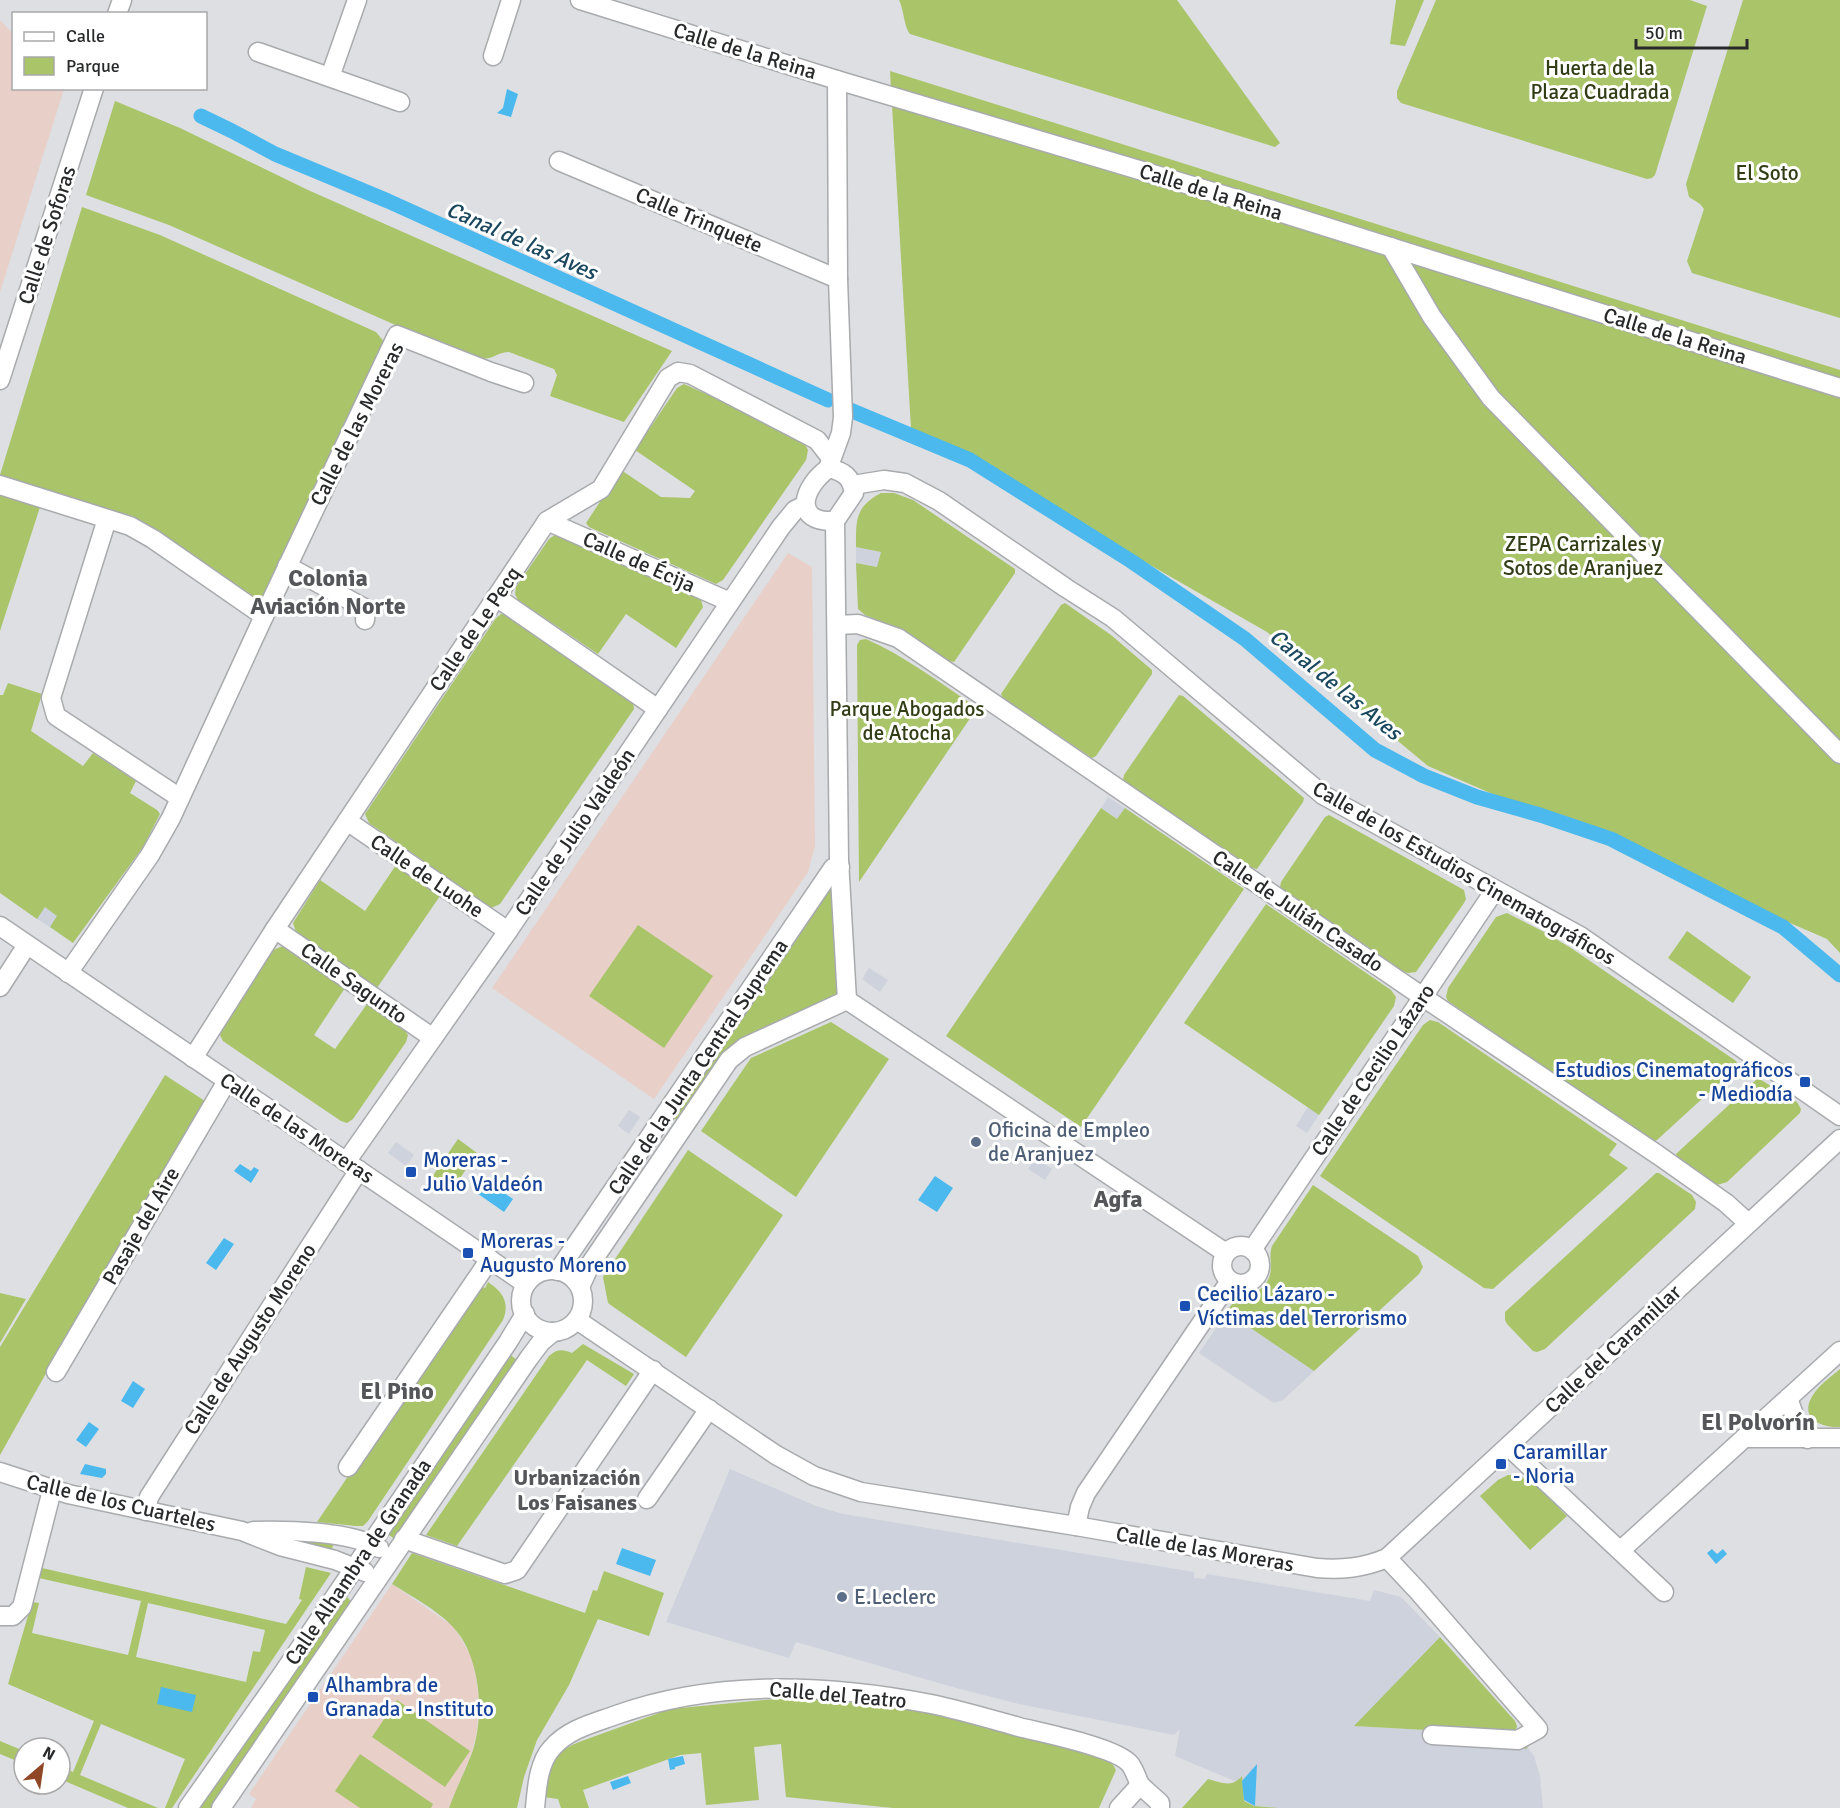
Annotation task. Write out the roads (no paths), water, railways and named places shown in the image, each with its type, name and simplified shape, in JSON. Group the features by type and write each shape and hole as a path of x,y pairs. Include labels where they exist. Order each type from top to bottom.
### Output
{"street":[{"path":"330,77 357,0"},
{"path":"493,56 511,0"},
{"name":"Calle de la Reina","path":"580,0 1391,247 1840,388"},
{"path":"258,52 400,102"},
{"path":"835,521 824,522 814,518 807,512 805,505 806,494 818,475 830,463 841,433 843,417 838,279 837,80"},
{"name":"Calle de Soforas","path":"0,380 93,90"},
{"name":"Calle Trinquete","path":"559,161 838,279"},
{"path":"1391,247 1432,317 1491,398 1840,754"},
{"name":"Calle de las Moreras","path":"68,973 150,855 180,798 397,335 524,383"},
{"name":"Calle de Le Pecq","path":"193,1058 275,929 547,521 601,489 668,378 678,372 690,374 817,440 830,463"},
{"path":"830,463 849,477 854,493 835,521 840,867 847,1000 1226,1253"},
{"name":"Calle de los Estudios Cinematográficos","path":"853,485 884,480 905,483 939,501 1113,618 1323,795 1580,936 1840,1116"},
{"path":"0,485 130,526 153,539 264,616"},
{"name":"Calle de Julio Valdeón","path":"353,1166 433,1038 781,527 795,510 805,505"},
{"path":"106,519 51,698 53,707 56,716 180,798"},
{"name":"Calle de Écija","path":"547,521 730,602"},
{"path":"287,566 366,609 365,620"},
{"path":"496,597 658,709"},
{"name":"Calle de Julián Casado","path":"837,625 858,624 898,638 1422,997 1658,1155 1726,1203 1748,1222"},
{"name":"Calle de Luohe","path":"347,821 508,931"},
{"name":"Calle de la Junta Central Suprema","path":"558,1271 833,868 840,867"},
{"name":"Calle de Cecilio Lázaro","path":"1252,1250 1495,890"},
{"name":"Calle de las Moreras","path":"0,926 526,1284"},
{"name":"Calle Sagunto","path":"275,929 433,1038"},
{"path":"0,987 27,945"},
{"name":"Calle de la Junta Central Suprema","path":"580,1287 591,1263 729,1060 745,1047 847,1000"},
{"name":"Pasaje del Aire","path":"56,1372 227,1081"},
{"name":"Calle del Caramillar","path":"1387,1558 1840,1139"},
{"name":"Calle de Augusto Moreno","path":"146,1511 149,1497 353,1166"},
{"path":"1238,1246 1252,1250 1260,1262 1257,1276 1251,1282 1244,1284 1230,1281 1224,1275 1222,1268 1222,1260 1226,1253 1238,1246"},
{"path":"348,1467 490,1259"},
{"path":"558,1271 571,1276 580,1287 583,1304 577,1320 566,1328 552,1332 536,1327 525,1314 522,1294 532,1277 540,1272 558,1271"},
{"path":"1076,1526 1086,1493 1230,1281"},
{"name":"Calle Alhambra de Granada","path":"188,1808 281,1676 525,1314"},
{"name":"Calle de las Moreras","path":"577,1320 776,1455 814,1476 861,1492 1076,1526 1317,1568 1352,1568 1370,1565 1387,1558"},
{"name":"Calle Alhambra de Granada","path":"220,1808 529,1358 552,1332"},
{"path":"1621,1551 1840,1351"},
{"path":"404,1539 505,1574 517,1570 653,1370"},
{"path":"1788,1398 1798,1426 1807,1439"},
{"path":"647,1499 709,1409"},
{"path":"1744,1438 1840,1438"},
{"path":"1509,1446 1664,1592"},
{"name":"Calle de los Cuarteles","path":"0,1472 52,1490 242,1531 280,1546 355,1566 377,1579"},
{"path":"0,1616 13,1616 22,1607 52,1490"},
{"name":"Calle de los Cuarteles","path":"242,1531 281,1530 341,1537 370,1544 392,1558"},
{"path":"1387,1558 1538,1729 1518,1740 1432,1736"},
{"name":"Calle del Teatro","path":"535,1808 542,1766 551,1749 566,1735 588,1725 667,1699 746,1689 792,1687 930,1704 1116,1754 1130,1764 1140,1785 1160,1803 1160,1808"},
{"path":"1119,1808 1140,1785"}],"water":[{"path":"507,89 518,94 511,117 497,113 503,108"},
{"path":"240,1164 251,1171 254,1167 259,1170 251,1183 234,1171"},
{"path":"935,1176 953,1188 937,1212 918,1200"},
{"path":"483,1178 513,1199 504,1212 474,1191"},
{"path":"224,1238 234,1244 216,1270 206,1263"},
{"path":"133,1381 145,1389 133,1408 121,1401"},
{"path":"89,1422 99,1429 86,1447 76,1440"},
{"path":"85,1464 106,1469 106,1474 102,1478 80,1474"},
{"path":"622,1548 656,1560 650,1576 616,1564"},
{"path":"1712,1549 1717,1554 1723,1549 1727,1554 1716,1564 1707,1553"},
{"path":"161,1687 196,1695 192,1712 157,1704"},
{"path":"683,1756 685,1764 670,1770 668,1759"},
{"path":"1257,1764 1255,1806 1244,1800 1242,1781"},
{"path":"628,1776 631,1783 613,1790 610,1782"}],"waterway":[{"name":"Canal de las Aves","path":"201,116 275,154 388,201 828,400"},
{"name":"Canal de las Aves","path":"850,410 970,460 1131,561 1245,639 1375,750 1424,776 1477,797 1611,839 1783,927 1840,975"}],"place":[{"name":"Estudios Cinematográficos - Mediodía","path":"1805,1082"},
{"name":"Oficina de Empleo de Aranjuez","path":"976,1142"},
{"name":"Moreras - Julio Valdeón","path":"411,1172"},
{"name":"Moreras - Augusto Moreno","path":"468,1253"},
{"name":"Cecilio Lázaro - Víctimas del Terrorismo","path":"1185,1306"},
{"name":"Caramillar - Noria","path":"1501,1464"},
{"name":"E.Leclerc","path":"842,1597"},
{"name":"Alhambra de Granada - Instituto","path":"313,1697"}],"district":[{"name":"Colonia Aviación Norte","path":"328,592"},
{"name":"Agfa","path":"1118,1199"},
{"name":"El Pino","path":"397,1391"},
{"name":"El Polvorín","path":"1758,1422"},
{"name":"Urbanización Los Faisanes","path":"577,1490"}],"park label":[{"name":"Huerta de la Plaza Cuadrada","path":"1600,80"},
{"name":"El Soto","path":"1767,173"},
{"name":"ZEPA Carrizales y Sotos de Aranjuez","path":"1583,556"},
{"name":"Parque Abogados de Atocha","path":"907,721"}]}
